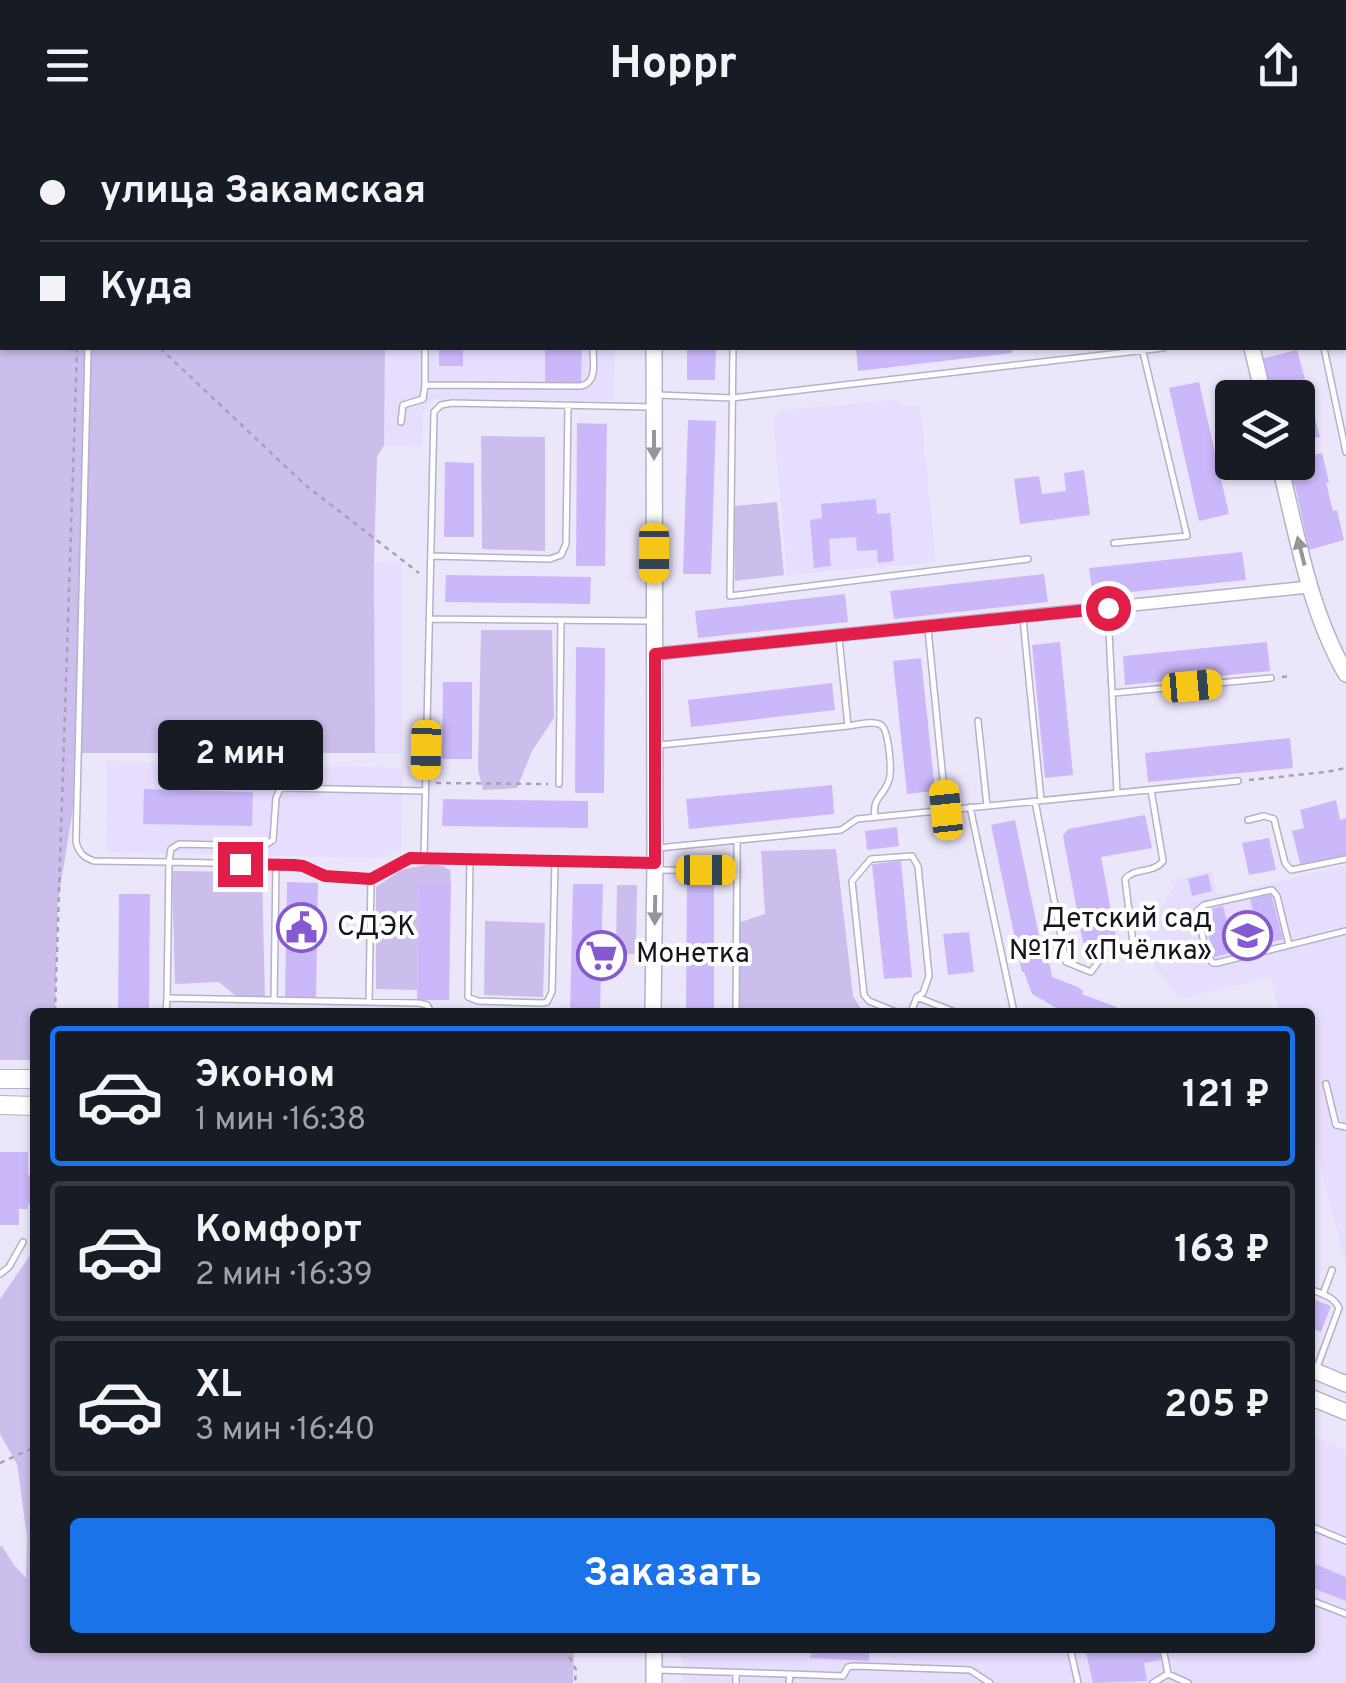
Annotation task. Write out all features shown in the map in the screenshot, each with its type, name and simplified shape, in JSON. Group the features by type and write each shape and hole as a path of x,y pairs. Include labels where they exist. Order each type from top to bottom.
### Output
{"main road":[{"path":"0,1078 30,1079"},
{"path":"0,1105 30,1106"}],"street":[{"path":"654,350 654,1008"},
{"path":"1252,350 1260,380"},
{"path":"1283,480 1328,644 1346,674"},
{"path":"655,654 1310,587"},
{"path":"1315,1371 1345,1384"},
{"path":"1315,1399 1342,1408"}],"lane":[{"path":"87,350 76,842 84,857 94,861 303,866 325,876 371,879 410,858 655,861 737,871"},
{"path":"401,422 402,405 423,399 425,350"},
{"path":"425,384 581,386 592,379 593,350"},
{"path":"733,350 730,596 1028,559"},
{"path":"424,858 434,412 441,405 568,406 732,398 1134,350"},
{"path":"1114,543 1187,536 1142,350"},
{"path":"1324,350 1346,452"},
{"path":"430,556 550,559 561,555 566,544 568,406"},
{"path":"1108,608 1118,793"},
{"path":"1023,616 1038,801 1064,957 1072,966 1091,972 1104,954 1125,950 1133,944 1125,879 1163,861 1152,790"},
{"path":"429,619 655,621"},
{"path":"559,784 561,620"},
{"path":"928,626 946,810"},
{"path":"839,635 848,726"},
{"path":"1114,693 1271,678"},
{"path":"978,721 987,806"},
{"path":"655,745 876,723 887,733 890,771 889,782 874,803 874,817"},
{"path":"655,861 737,840 840,830 857,818 1238,781"},
{"path":"166,1008 171,848 178,844 270,844 275,835 276,798 280,789 425,791"},
{"path":"970,807 1013,1008"},
{"path":"1248,820 1264,816 1274,819 1284,862 1291,870 1346,859"},
{"path":"736,1008 737,840"},
{"path":"886,1008 864,995 852,881 871,859 906,855 912,856 918,866 930,976 912,1008"},
{"path":"470,859 468,997 478,1001 542,1003 547,1002 552,992 555,861"},
{"path":"274,1000 276,865"},
{"path":"369,1002 371,879"},
{"path":"1290,945 1272,890 1204,905 1197,910 1207,956 1213,963 1290,945 1346,931"},
{"path":"916,997 945,1008"},
{"path":"166,998 419,1003 429,1008"},
{"path":"304,1001 304,1008"},
{"path":"1326,1084 1336,1125 1346,1127"},
{"path":"0,1274 24,1242"},
{"path":"1323,1294 1332,1270"},
{"path":"1315,1292 1336,1301 1339,1308 1315,1365"},
{"path":"1315,1528 1346,1540"},
{"path":"1315,1602 1346,1614"},
{"path":"1071,1653 1078,1683"},
{"path":"1164,1653 1168,1674"},
{"path":"654,1676 736,1672 843,1680 848,1667 854,1666 970,1670 990,1683"},
{"path":"736,1672 736,1683"},
{"path":"790,1674 790,1683"},
{"path":"1153,1683 1168,1674"},
{"path":"1168,1674 1188,1683"}],"path":[{"path":"55,1008 76,350"},
{"path":"162,350 304,484 430,582"},
{"path":"1238,781 1346,768"},
{"path":"425,782 559,784"},
{"path":"0,1463 30,1449"},
{"path":"568,1653 576,1670 576,1683"}],"shaded area":[{"path":"0,350 385,350 384,445 377,457 374,563 375,753 82,753 58,901 55,1008 30,1008 30,1060 0,1060"},
{"path":"385,350 615,350 614,401 434,399 422,414 422,446 384,445"},
{"path":"895,400 920,406 936,562 787,575 773,419 783,410"},
{"path":"481,436 545,437 545,551 482,549"},
{"path":"777,502 784,575 735,581 734,506"},
{"path":"402,561 402,753 375,753 374,563"},
{"path":"481,630 552,630 554,718 532,751 517,788 483,790 478,770"},
{"path":"107,761 403,768 401,849 383,858 106,852"},
{"path":"836,849 853,996 860,1008 736,1008 738,923 765,914 761,851"},
{"path":"429,864 450,870 451,883 419,883 417,990 376,989 376,887 401,870"},
{"name":"Детский сад №171 «Пчёлка»","path":"1346,865 1346,1264 1315,1147 1315,1008 1279,1008 1270,977 1179,999 1155,967 1146,932 1178,879 1211,871 1218,896"},
{"path":"172,871 262,872 265,1000 238,998 219,982 175,984"},
{"path":"617,885 637,885 636,954 616,954"},
{"path":"485,921 545,923 543,997 484,995"},
{"path":"30,1255 30,1653 574,1653 573,1683 0,1683 0,1546 26,1578 27,1537 17,1464 0,1434 0,1299"},
{"path":"1315,1437 1346,1450 1346,1683 682,1683 682,1653 1315,1653"}],"building":[{"path":"439,350 463,350 463,366 439,366"},
{"path":"545,350 582,350 581,382 545,382"},
{"path":"687,350 716,350 715,380 687,380"},
{"path":"856,350 1012,350 1012,353 858,371"},
{"path":"1297,350 1305,379 1268,380 1261,359"},
{"path":"1199,382 1215,452 1215,480 1221,480 1229,514 1199,521 1169,388"},
{"path":"688,420 716,421 711,574 683,574"},
{"path":"577,423 607,424 605,566 576,566"},
{"path":"1322,453 1333,511 1337,510 1344,540 1309,550 1291,480 1315,480 1315,455"},
{"path":"445,462 474,463 474,537 444,537"},
{"path":"1084,470 1090,515 1020,524 1014,479 1039,476 1042,494 1066,491 1064,473"},
{"path":"876,499 877,514 890,513 894,561 878,563 877,550 857,551 856,537 829,539 831,566 814,568 810,520 822,518 821,504"},
{"path":"1242,552 1246,580 1093,596 1089,568"},
{"path":"1044,574 1048,602 894,619 890,591"},
{"path":"446,575 591,577 590,604 445,602"},
{"path":"845,594 848,622 698,638 695,611"},
{"path":"1060,642 1073,775 1045,778 1032,645"},
{"path":"1267,642 1270,671 1125,685 1123,656"},
{"path":"576,647 605,648 604,793 575,793"},
{"path":"921,658 935,791 907,794 893,661"},
{"path":"443,682 472,682 472,759 442,759"},
{"path":"832,683 835,710 691,727 688,700"},
{"path":"1290,738 1293,768 1148,782 1145,753"},
{"path":"832,785 834,814 689,829 686,799"},
{"path":"144,789 253,792 252,826 143,824"},
{"path":"443,799 588,801 588,828 442,826"},
{"path":"1336,800 1340,820 1346,818 1346,856 1301,867 1292,831 1304,828 1300,810"},
{"path":"1145,815 1152,848 1101,857 1116,937 1083,943 1063,836 1068,829"},
{"path":"1015,820 1041,945 1047,950 1052,977 1119,1008 1056,1008 1032,994 1022,972 991,825"},
{"path":"897,827 899,846 867,850 865,831"},
{"path":"1269,838 1276,870 1249,875 1242,843"},
{"path":"901,861 912,977 884,979 872,864"},
{"path":"1208,874 1212,891 1192,896 1188,879"},
{"path":"687,881 714,881 714,1008 686,1008"},
{"path":"287,882 318,883 316,998 285,998"},
{"path":"419,883 451,883 449,1000 417,1000"},
{"path":"573,884 603,884 600,1008 570,1008"},
{"path":"119,894 150,894 149,1008 118,1008"},
{"path":"1271,894 1283,939 1214,957 1202,911 1223,906 1229,931 1257,925 1250,899"},
{"path":"969,932 974,972 948,975 943,934"},
{"path":"0,1152 28,1152 30,1204 28,1209 19,1209 19,1225 0,1225"},
{"path":"1315,1300 1331,1306 1321,1332 1315,1330"},
{"path":"1315,1564 1346,1577 1346,1601 1315,1589"},
{"path":"810,1653 870,1653 869,1661 810,1658"},
{"path":"1086,1653 1160,1653 1161,1660 1144,1663 1147,1681 1093,1683"}],"place":[{"name":"СДЭК","path":"302,928"},
{"name":"Детский сад №171 «Пчёлка»","path":"1247,936"},
{"name":"Монетка","path":"601,955"}],"route":[{"path":"240,864 303,866 325,876 371,879 410,858 655,863 655,654 1108,608"}]}
